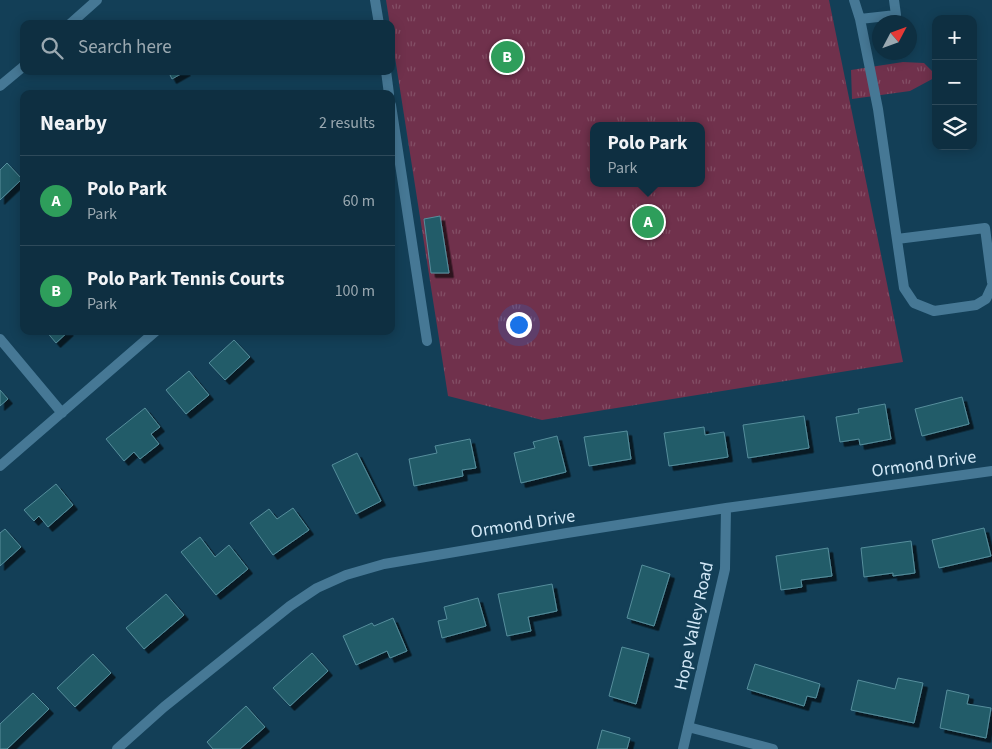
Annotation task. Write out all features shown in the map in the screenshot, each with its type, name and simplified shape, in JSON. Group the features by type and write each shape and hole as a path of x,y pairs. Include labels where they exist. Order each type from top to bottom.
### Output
{"street":[{"path":"74,20 97,0"},
{"path":"375,0 378,20"},
{"path":"854,0 860,19 878,109 904,288 914,303 934,311 976,305 989,300 992,286"},
{"path":"860,19 896,15 894,0"},
{"path":"0,86 20,69"},
{"path":"387,75 389,90"},
{"path":"395,131 427,341"},
{"path":"897,239 985,228 992,282"},
{"path":"0,466 151,335"},
{"path":"0,339 62,413"},
{"name":"Ormond Drive","path":"116,749 164,706 290,606 318,588 346,575 394,562 726,508 992,471"},
{"name":"Hope Valley Road","path":"683,749 724,569 726,508"},
{"path":"688,727 773,749"}],"green space":[{"path":"386,0 829,0 903,362 542,420 448,396 395,57 395,20 389,20"},
{"path":"903,62 924,63 932,71 932,79 910,91 852,99 851,70"}],"building":[{"path":"170,75 179,75 172,79"},
{"path":"7,163 20,177 20,181 0,200 0,170"},
{"path":"440,216 449,273 431,273 424,219"},
{"path":"49,335 65,335 56,343"},
{"path":"234,340 250,357 225,380 209,363"},
{"path":"189,371 209,395 186,414 166,390"},
{"path":"0,390 8,399 0,406"},
{"path":"962,397 969,424 922,436 915,409"},
{"path":"885,404 891,439 860,445 859,439 840,442 836,417 859,413 858,409"},
{"path":"145,408 160,427 151,434 159,444 140,459 134,452 124,461 106,439"},
{"path":"804,416 809,448 748,458 743,425"},
{"path":"704,427 705,435 724,432 728,457 669,466 664,433"},
{"path":"627,431 631,459 589,466 584,437"},
{"path":"557,436 566,472 521,483 514,453 535,448 533,442"},
{"path":"470,439 476,468 462,470 463,476 414,486 409,459 437,453 435,446"},
{"path":"357,453 381,501 356,514 332,465"},
{"path":"56,484 73,505 48,527 39,516 34,521 24,510"},
{"path":"293,508 309,530 273,555 250,523 269,509 277,519"},
{"path":"984,528 991,556 939,568 932,540"},
{"path":"5,529 21,547 0,566 0,533"},
{"path":"200,537 215,557 229,545 248,569 216,595 181,552"},
{"path":"911,541 915,573 893,576 893,573 864,577 861,548"},
{"path":"828,548 832,576 801,580 802,587 781,590 776,556"},
{"path":"642,565 670,574 654,626 627,618"},
{"path":"552,584 557,611 528,617 531,631 507,636 498,594"},
{"path":"166,594 184,615 144,649 126,628"},
{"path":"478,598 486,626 442,638 438,621 447,619 444,607"},
{"path":"393,618 407,651 390,658 387,651 356,665 343,636 372,623 374,626"},
{"path":"622,647 649,654 636,704 609,696"},
{"path":"312,653 328,671 290,706 273,688"},
{"path":"93,654 111,673 75,707 57,688"},
{"path":"755,664 820,684 816,698 807,696 804,706 747,689"},
{"path":"898,678 923,683 914,723 851,710 858,680 895,689"},
{"path":"947,690 969,695 967,704 991,708 986,738 940,728"},
{"path":"33,693 49,709 7,749 0,749 0,724"},
{"path":"246,706 265,727 240,749 213,749 207,742"},
{"path":"602,730 630,738 627,749 597,749"}],"place":[{"name":"Polo Park Tennis Courts","path":"507,57"},
{"name":"Polo Park","path":"648,222"}]}
